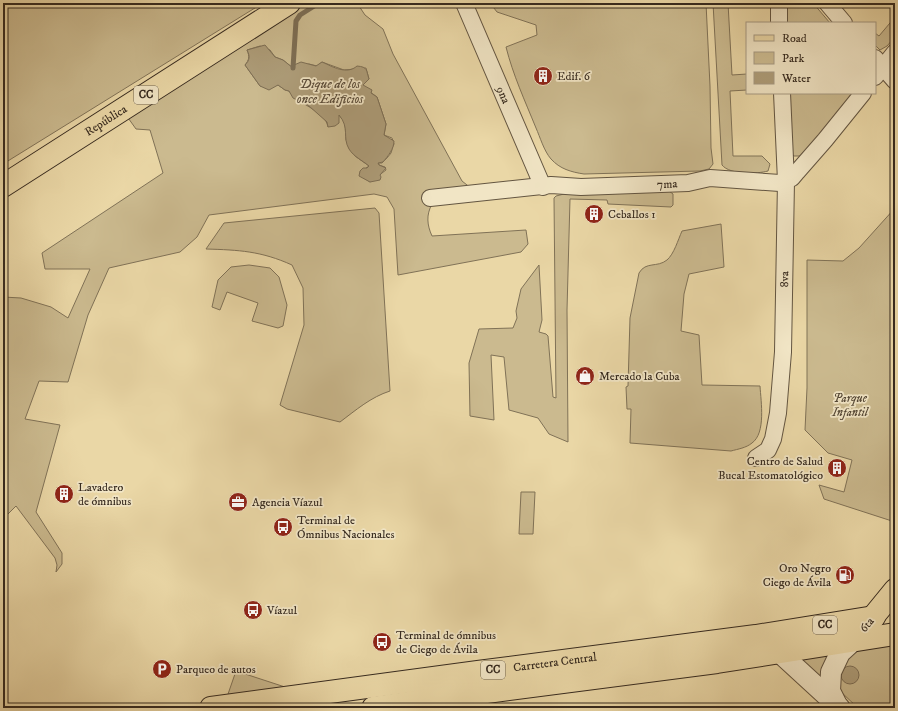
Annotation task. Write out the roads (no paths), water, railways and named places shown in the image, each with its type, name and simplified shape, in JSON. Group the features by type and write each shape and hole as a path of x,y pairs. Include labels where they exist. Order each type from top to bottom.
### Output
{"main road":[{"name":"República","path":"3,186 289,3"},
{"name":"6ta","path":"853,641 895,590"},
{"name":"Carretera Central","path":"373,708 778,643 874,617"},
{"name":"CC","path":"853,641 895,634"},
{"name":"Carretera Central","path":"211,708 478,672 778,643 853,641"}],"street":[{"name":"9na","path":"464,3 543,187"},
{"path":"779,3 779,22"},
{"path":"827,3 843,22"},
{"path":"895,52 878,68 895,81"},
{"name":"8va","path":"756,458 768,450 773,439 778,414 783,352 786,181 782,94"},
{"path":"786,181 797,172 862,94"},
{"name":"7ma","path":"430,198 543,187 550,185 581,187 688,182 710,178 780,183 786,181"},
{"path":"838,707 830,691 831,672 840,653 853,641"},
{"path":"778,643 838,707"}],"water":[{"name":"Dique de los once Edificios","path":"265,45 275,57 283,60 293,68 294,65 301,62 316,66 322,62 344,70 353,69 357,66 365,68 369,79 363,85 372,90 371,93 377,97 386,124 384,135 394,141 389,155 383,162 378,163 386,168 380,175 380,180 370,182 359,176 360,171 363,168 367,168 369,166 349,149 344,124 339,115 339,123 335,126 328,127 327,122 309,106 293,98 289,91 278,85 269,90 260,86 245,65 249,58 247,50"},
{"path":"850,666 856,669 859,675 856,681 850,684 844,681 841,675 844,669"}],"waterway":[{"path":"293,68 296,21 300,15 319,3"}],"place":[{"name":"Edif. 6","path":"543,76"},
{"name":"Ceballos 1","path":"594,214"},
{"name":"Mercado la Cuba","path":"585,376"},
{"name":"Centro de Salud Bucal Estomatológico","path":"837,468"},
{"name":"Lavadero de ómnibus","path":"64,494"},
{"name":"Agencia Víazul","path":"238,502"},
{"name":"Terminal de Ómnibus Nacionales","path":"283,527"},
{"name":"Oro Negro Ciego de Ávila","path":"845,575"},
{"name":"Víazul","path":"253,610"},
{"name":"Terminal de ómnibus de Ciego de Ávila","path":"382,642"},
{"name":"Parqueo de autos","path":"162,669"}],"park label":[{"name":"Parque Infantil","path":"850,405"}]}
